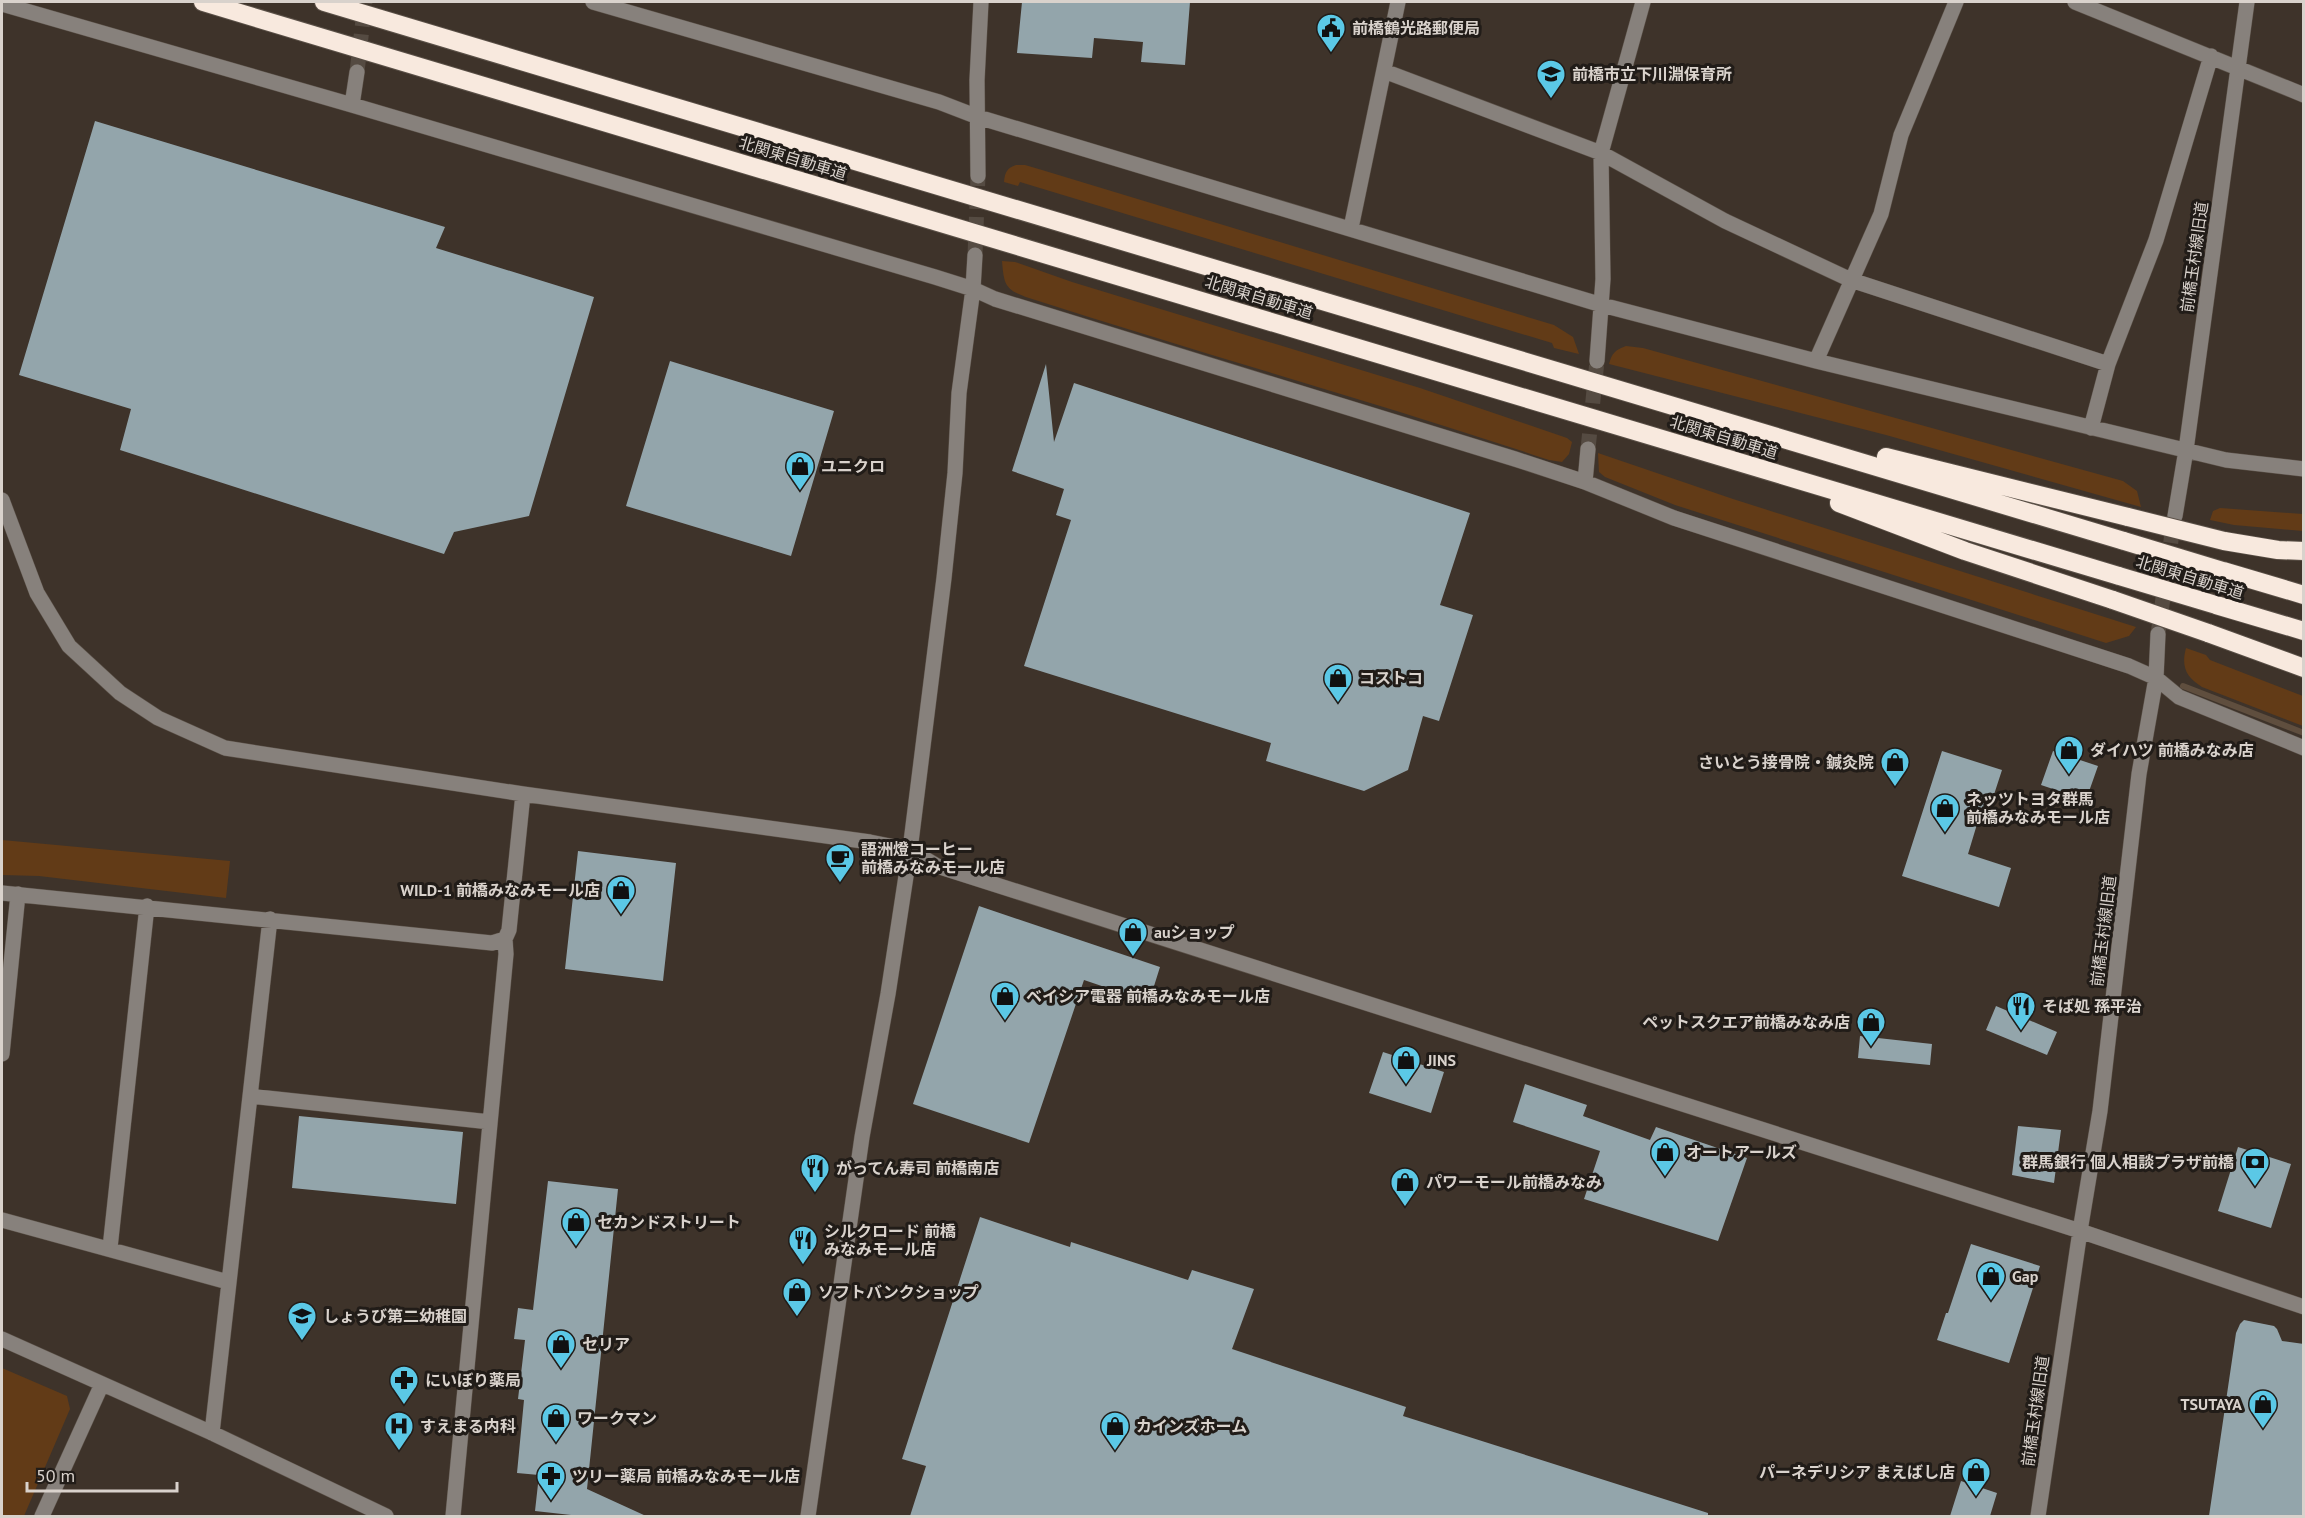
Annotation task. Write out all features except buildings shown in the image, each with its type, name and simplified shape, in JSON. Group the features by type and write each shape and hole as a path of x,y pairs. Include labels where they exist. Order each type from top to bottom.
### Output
{"highway":[{"name":"北関東自動車道","path":"203,2 2304,631"},
{"name":"北関東自動車道","path":"324,2 2304,595"},
{"path":"1674,407 2224,542 2278,550 2304,551"},
{"path":"1700,450 1965,551 2113,600 2304,668"}],"street":[{"path":"593,2 939,102 978,117 1602,304 1816,361 2226,460 2304,469"},
{"path":"978,176 981,2"},
{"path":"1351,228 1398,2"},
{"path":"1597,361 1602,304 1601,153 1643,2"},
{"path":"1816,361 1881,214 1901,135 1956,2"},
{"path":"2075,2 2304,95"},
{"name":"前橋玉村線旧道","path":"2175,516 2247,2"},
{"path":"2,4 974,289 995,299 1585,482 1674,518 2129,666 2156,678 2179,697 2304,748"},
{"path":"2091,428 2108,364 2156,240 2211,56"},
{"path":"1384,70 1601,153 1725,221 1851,280 2108,364"},
{"path":"352,105 357,72"},
{"path":"808,1516 862,1137 888,994 910,850 944,578 955,473 959,393 974,289 975,255"},
{"path":"1585,482 1588,449"},
{"path":"2,500 38,593 69,646 120,693 158,718 225,748 523,794 870,842 910,850 937,866 2080,1232 2304,1307"},
{"name":"前橋玉村線旧道","path":"2038,1516 2100,1111 2139,774 2156,678 2158,634"},
{"path":"453,1516 506,954 505,939 509,930 523,794"},
{"path":"2,893 492,943 505,939"},
{"path":"2,1054 18,894"},
{"path":"110,1248 147,906"},
{"path":"213,1433 270,919"},
{"path":"250,1096 490,1122"},
{"path":"2,1220 228,1282"},
{"path":"2,1339 213,1433 386,1516"},
{"path":"42,1516 102,1384"}],"shaded area":[{"path":"1016,165 1042,170 1554,325 1573,337 1579,354 1554,348 1552,343 1020,182 1018,186 1004,182 1007,171"},
{"path":"1002,261 1015,262 1072,282 1420,388 1567,438 1572,442 1569,454 1562,462 1549,460 1029,298 1007,286"},
{"path":"1626,346 1643,348 2123,481 2137,491 2141,507 1886,435 1609,364 1615,352"},
{"path":"1598,453 1733,499 2136,627 2129,636 2106,643 1675,505 1605,477 1599,472"},
{"path":"2220,508 2303,514 2303,531 2234,525 2210,520 2213,511"},
{"path":"2186,648 2206,655 2210,660 2303,696 2303,726 2202,687 2186,671 2184,661"},
{"path":"2,840 230,861 226,898 39,876 2,875"},
{"path":"2,1368 67,1396 70,1409 24,1516 2,1516"}],"waterway":[{"path":"2183,686 2304,733"}],"tunnel":[{"path":"357,72 365,2"},
{"path":"975,255 978,176"},
{"path":"1588,449 1597,361"},
{"path":"2158,634 2174,519"}],"place":[{"name":"前橋鶴光路郵便局","path":"1331,54"},
{"name":"前橋市立下川淵保育所","path":"1551,100"},
{"name":"ユニクロ","path":"800,492"},
{"name":"コストコ","path":"1338,704"},
{"name":"ダイハツ 前橋みなみ店","path":"2069,776"},
{"name":"さいとう接骨院・鍼灸院","path":"1895,788"},
{"name":"ネッツトヨタ群馬 前橋みなみモール店","path":"1945,834"},
{"name":"語洲燈コーヒー 前橋みなみモール店","path":"840,884"},
{"name":"WILD-1 前橋みなみモール店","path":"621,916"},
{"name":"auショップ","path":"1133,958"},
{"name":"ベイシア電器 前橋みなみモール店","path":"1005,1022"},
{"name":"そば処 孫平治","path":"2021,1032"},
{"name":"ペットスクエア前橋みなみ店","path":"1871,1048"},
{"name":"JINS","path":"1406,1086"},
{"name":"オートアールズ","path":"1665,1178"},
{"name":"群馬銀行 個人相談プラザ前橋","path":"2255,1188"},
{"name":"がってん寿司 前橋南店","path":"815,1194"},
{"name":"パワーモール前橋みなみ","path":"1405,1208"},
{"name":"セカンドストリート","path":"576,1248"},
{"name":"シルクロード 前橋 みなみモール店","path":"803,1266"},
{"name":"Gap","path":"1991,1302"},
{"name":"ソフトバンクショップ","path":"797,1318"},
{"name":"しょうび第二幼稚園","path":"302,1342"},
{"name":"セリア","path":"561,1370"},
{"name":"にいぼり薬局","path":"404,1406"},
{"name":"TSUTAYA","path":"2263,1430"},
{"name":"ワークマン","path":"556,1444"},
{"name":"すえまる内科","path":"399,1452"},
{"name":"カインズホーム","path":"1115,1452"},
{"name":"パーネデリシア まえばし店","path":"1976,1498"},
{"name":"ツリー薬局 前橋みなみモール店","path":"551,1502"}]}
